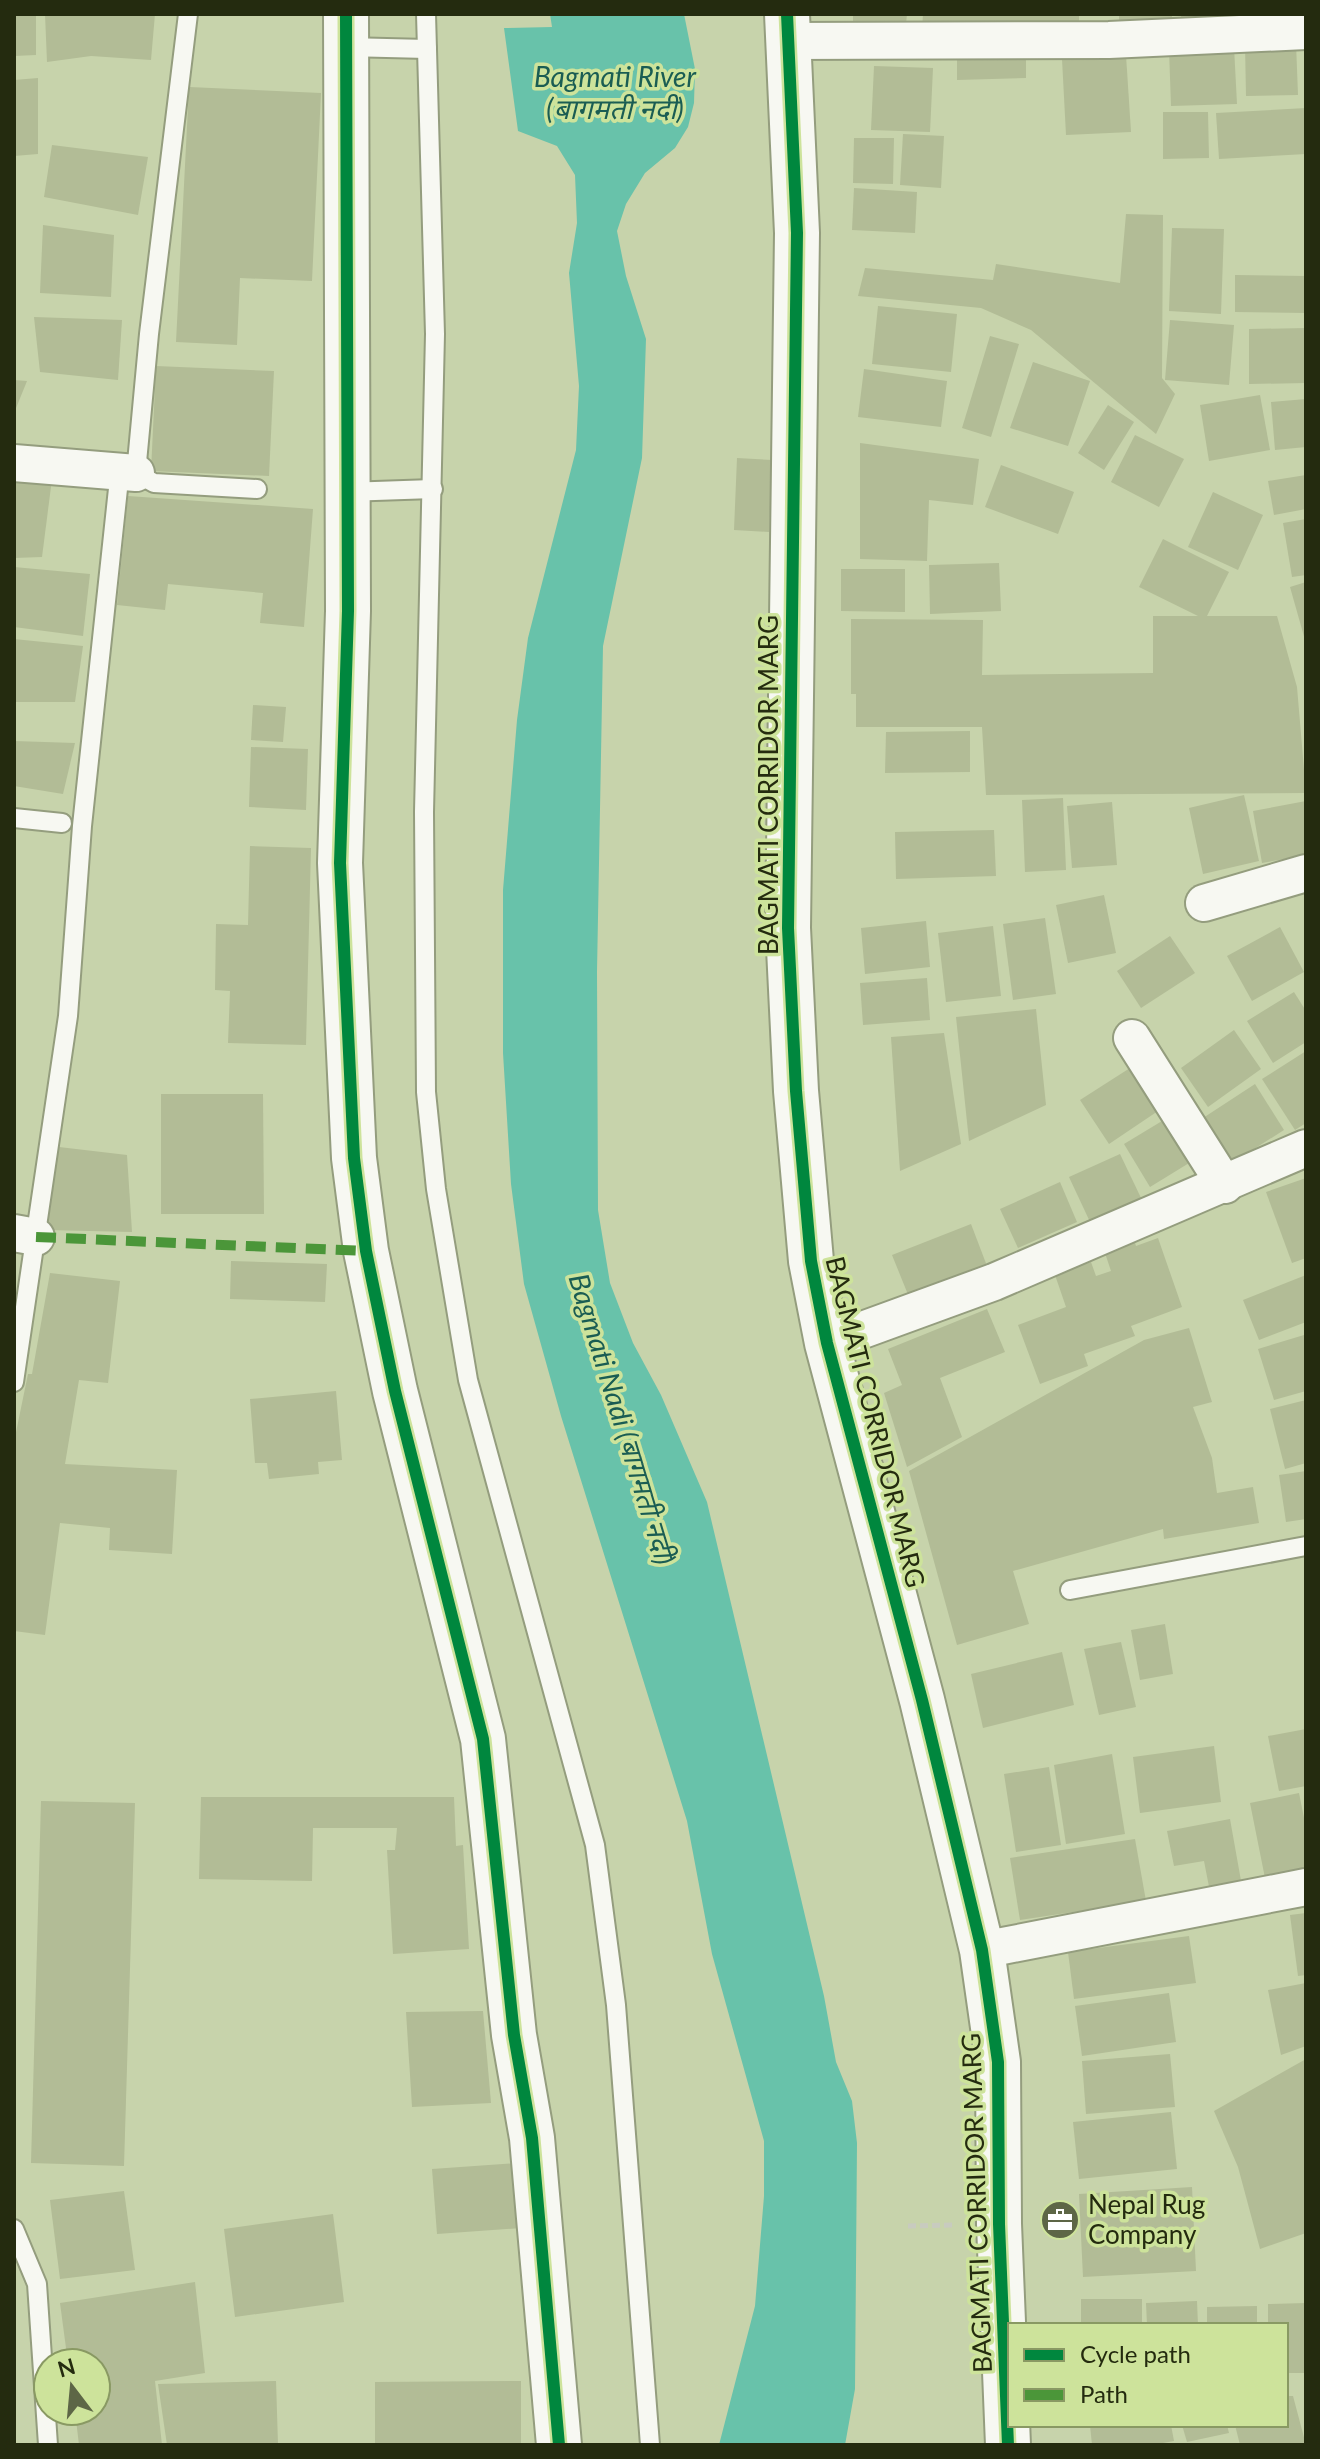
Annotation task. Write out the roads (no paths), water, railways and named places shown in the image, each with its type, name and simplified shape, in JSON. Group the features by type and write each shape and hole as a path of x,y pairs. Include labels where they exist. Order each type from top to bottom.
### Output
{"street":[{"path":"787,28 1109,40 1306,31"},
{"name":"BAGMATI CORRIDOR MARG","path":"787,28 797,233 788,928 796,1091 811,1261 827,1343 922,1700 982,1950 998,2062 999,2224 1008,2445"},
{"path":"346,30 348,611 340,863 354,1158 366,1251 395,1391 483,1739 495,1819 513,2022 532,2138 559,2445"},
{"path":"14,463 128,472"},
{"path":"1204,903 1306,873"},
{"path":"1132,1038 1225,1185"},
{"path":"827,1343 994,1282 1306,1148"},
{"path":"982,1950 1306,1887"}],"lane":[{"path":"14,1382 25,1235 68,1016 82,826 149,334 188,14"},
{"path":"426,14 435,334 423,954 426,1092 436,1189 468,1380 595,1845 616,2005 650,2445"},
{"path":"346,30 427,49"},
{"path":"128,472 154,483 257,489"},
{"path":"346,492 433,489"},
{"path":"14,818 62,823"},
{"path":"1070,1590 1306,1546"},
{"path":"14,2229 37,2284 48,2445"}],"water":[{"name":"Bagmati River (बागमती नदी)","path":"550,14 684,14 695,69 694,103 688,127 675,148 645,173 626,204 617,231 626,276 646,339 642,458 603,646 597,972 598,1210 610,1283 633,1343 661,1395 707,1502 824,1996 836,2062 852,2101 857,2143 855,2389 845,2445 719,2445 755,2306 764,2196 764,2141 712,1954 687,1821 561,1416 524,1284 511,1184 503,1053 503,890 517,720 528,638 576,450 579,386 569,273 577,223 575,175 557,146 518,131 504,28 552,27"}],"place":[{"name":"Nepal Rug Company","path":"1060,2220"}],"water label":[{"name":"Bagmati Nadi (बागमती नदी)","path":"622,1419"}]}
